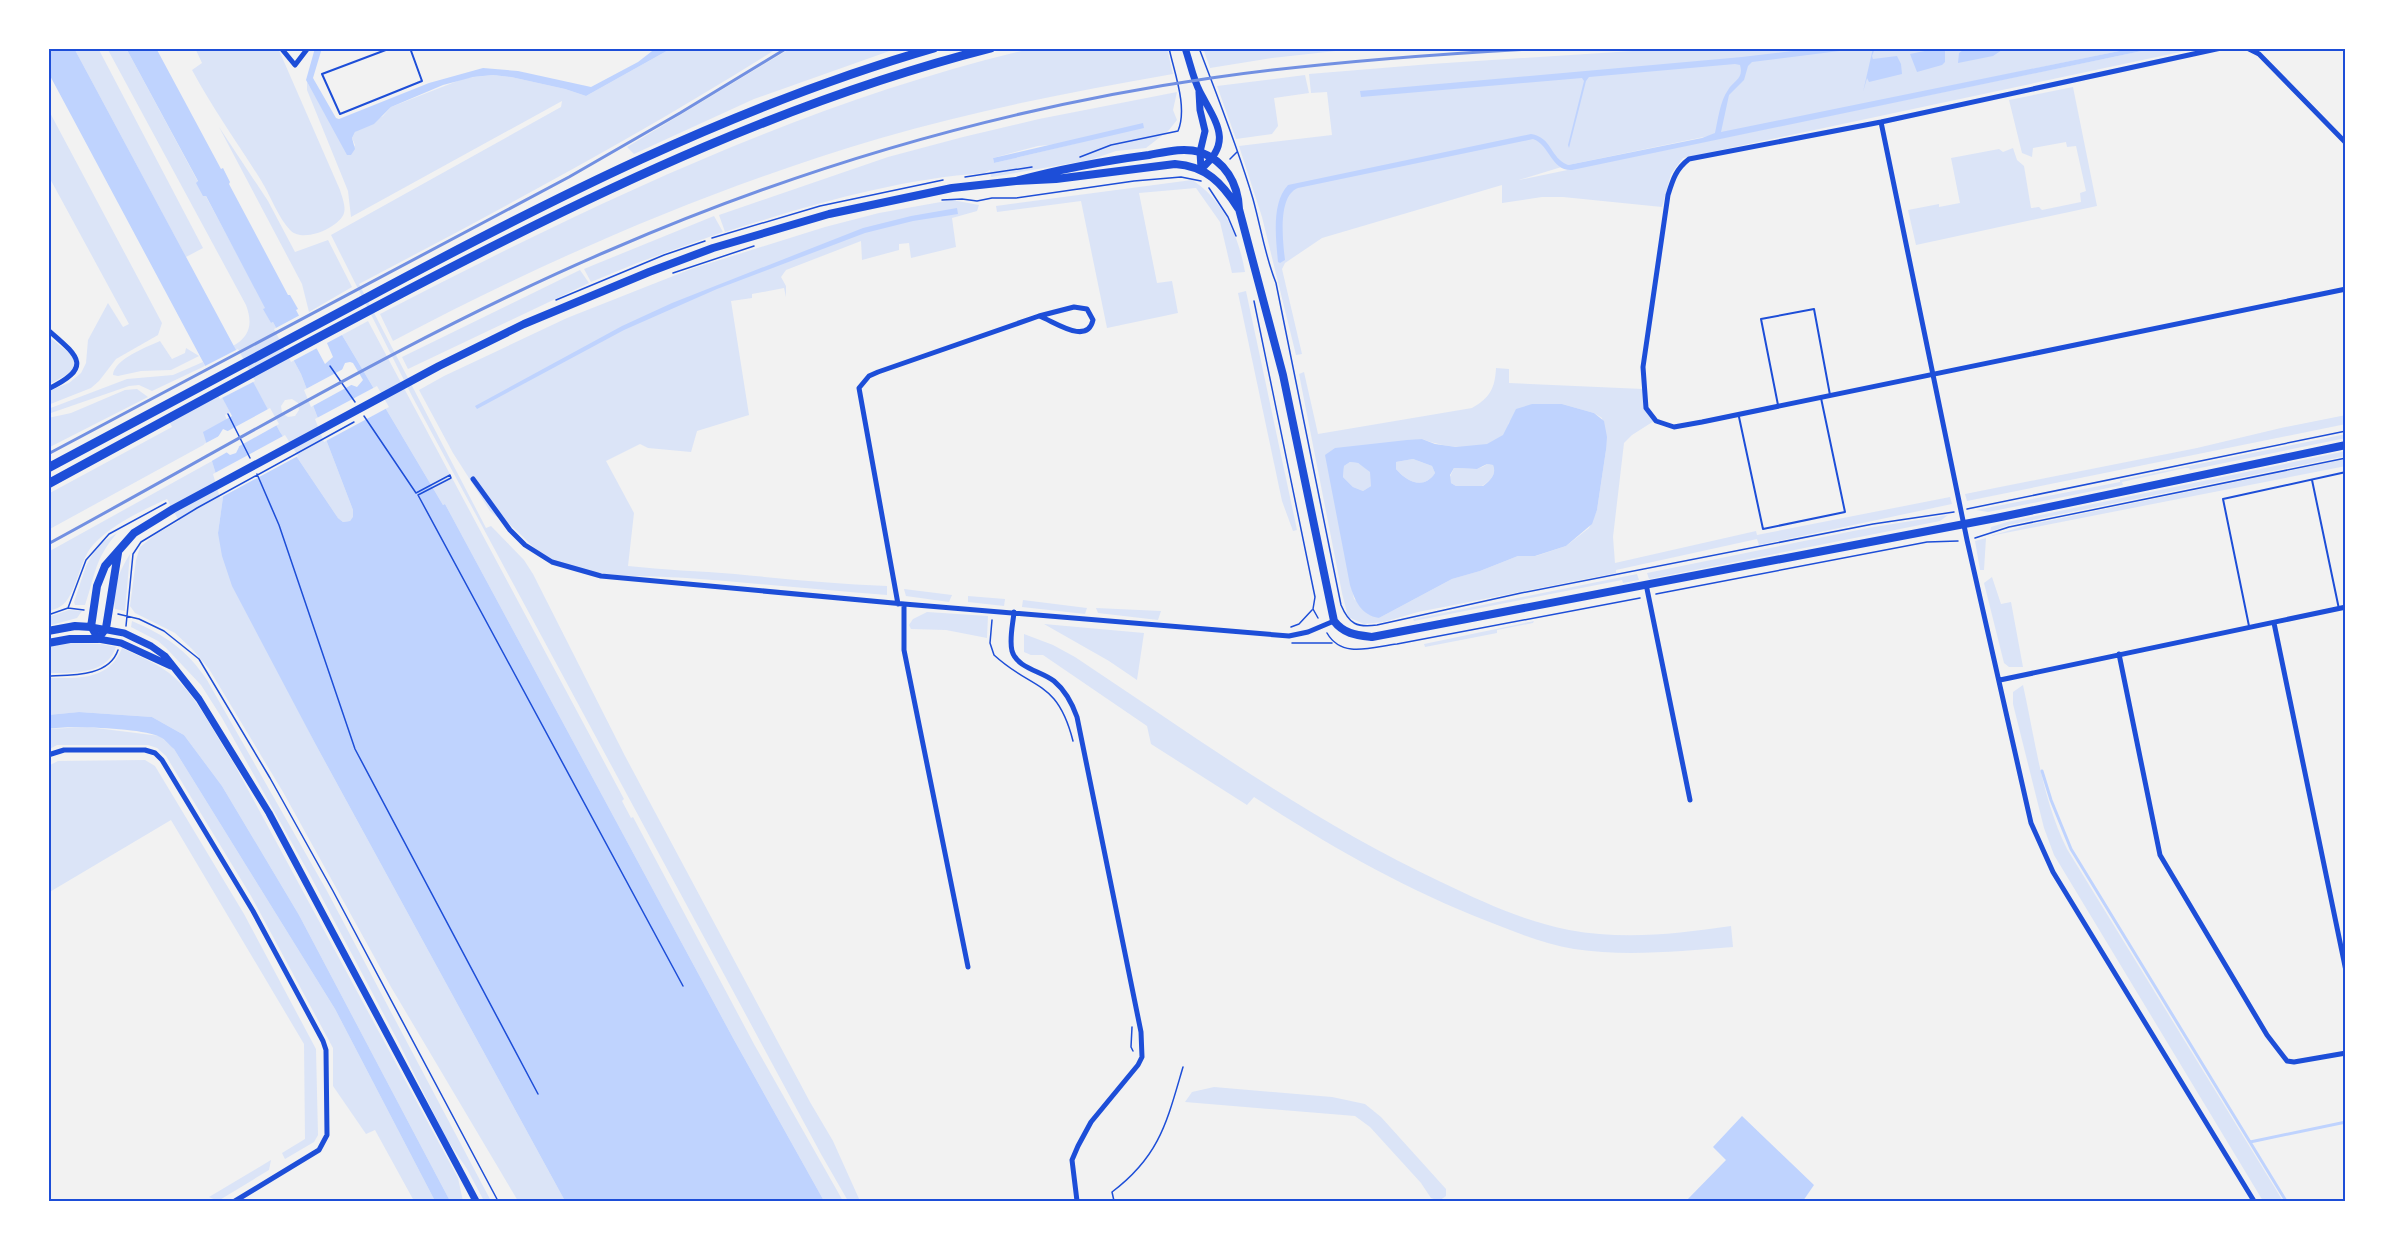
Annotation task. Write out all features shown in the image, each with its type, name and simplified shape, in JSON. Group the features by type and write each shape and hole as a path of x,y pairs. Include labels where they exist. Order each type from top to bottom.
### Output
{"highway":[{"path":"48,468 544,205 669,147 805,92 934,48"},
{"path":"48,484 386,302 554,216 678,158 869,84 991,48"}],"main road":[{"path":"1016,181 1118,159 1179,150 1200,152 1214,159 1225,169 1238,193 1239,209 1283,375 1334,621 1341,630 1354,635 1372,637 1964,524 2346,445"},
{"path":"48,631 75,626 91,627 105,566 134,533 173,509 438,366 524,324 713,248 851,208 952,188 1056,179 1175,164 1201,169 1218,181 1239,209"},
{"path":"48,643 70,639 98,639 106,628 110,591 118,553"}],"street":[{"path":"281,48 295,66 308,48"},
{"path":"1185,48 1199,90 1210,108 1221,138 1220,147 1214,159 1201,169"},
{"path":"2221,48 1881,122 1689,159 1679,167 1673,177 1668,195 1643,367 1646,408 1656,421 1674,427 2346,289"},
{"path":"2247,48 2259,54 2346,143"},
{"path":"1199,90 1200,110 1205,131 1200,152 1201,169"},
{"path":"1881,122 1935,375 1967,540 2031,823 2053,872 2254,1201"},
{"path":"968,967 904,650 901,604 859,388 869,376 878,372 1039,316 1074,306 1087,309 1093,320 1092,326 1080,333 1072,332 1039,316"},
{"path":"48,330 75,354 78,364 74,373 48,389"},
{"path":"473,479 510,530 525,545 552,562 601,576 634,581 1289,636 1308,632 1334,621"},
{"path":"1646,584 1690,800"},
{"path":"2000,680 2343,608"},
{"path":"1014,612 1011,643 1018,661 1051,679 1059,686 1071,702 1077,717 1141,1032 1142,1057 1132,1074 1091,1122 1077,1146 1072,1160 1077,1201"},
{"path":"2274,623 2346,971"},
{"path":"91,627 124,633 158,651 165,656 199,699 269,813 476,1201"},
{"path":"91,627 98,639 121,643 171,666"},
{"path":"2119,654 2160,855 2267,1035 2287,1062 2346,1053"},
{"path":"48,755 64,750 145,750 155,753 162,760 254,911 323,1041 326,1050 327,1135 325,1143 320,1150 235,1201"}],"lane":[{"path":"391,48 322,75 340,114 422,81 410,48"},
{"path":"1778,407 1761,319 1814,309 1830,396"},
{"path":"1739,415 1763,529 1822,517 1845,512 1821,398"},
{"path":"2250,627 2223,499 2346,472"},
{"path":"2312,480 2343,608"}],"path":[{"path":"1169,48 1180,102 1178,130"},
{"path":"1199,48 1238,152 1276,284 1341,605 1346,619 1354,624 1366,627 1377,625 1521,593 1873,524 1962,510 2346,430"},
{"path":"938,200 977,201 992,198 1016,198 1134,181 1190,177 1205,183 1228,217 1239,242"},
{"path":"665,276 760,244"},
{"path":"1252,296 1315,597 1313,609 1299,624 1286,629"},
{"path":"330,366 356,405"},
{"path":"124,633 129,615 128,600 136,549 147,537 371,413"},
{"path":"228,414 252,461"},
{"path":"363,415 416,493 450,475 451,478 418,495 683,986"},
{"path":"1313,609 1333,643 1344,649 1397,644 1927,542 1967,540 2009,527 2346,458"},
{"path":"256,470 279,525 354,749 538,1094"},
{"path":"48,615 68,608 86,560 109,534 168,501"},
{"path":"992,610 990,643 994,655 1046,689 1054,697 1069,723 1075,746"},
{"path":"129,615 164,631 199,660 270,778 327,881 498,1201"},
{"path":"48,676 82,674 98,670 112,662 121,643"},
{"path":"1132,1027 1131,1050 1142,1057"},
{"path":"1114,1201 1112,1192 1133,1174 1156,1147 1168,1120 1183,1066"}],"shaded area":[{"path":"74,48 98,48 203,248 186,257"},
{"path":"107,48 126,48 266,308 264,309 271,323 273,322 301,374 353,510 353,518 350,521 343,522 338,518 280,432 233,346 249,329 246,305","holes":["292,399 298,403 299,410 295,416 288,417 282,413 281,406 285,400"]},
{"path":"195,48 278,48 340,190 344,213 336,224 312,234 296,234 290,230 192,70 202,63"},
{"path":"672,48 778,48 623,141 359,284 486,528 491,526 524,560 533,574 625,756 833,1141 860,1201 848,1201 821,1154 413,398 331,235 561,107 562,101 351,217 348,191 307,90 307,82 349,155 355,145 352,138 355,132 383,116 391,107 465,78 493,75 511,77 586,96"},
{"path":"791,48 898,48 754,99 634,154 627,147"},
{"path":"1034,48 1167,48 1173,74 1063,94 917,128 755,179 693,202 572,253 393,341 380,314 538,234 699,161 781,127 864,97"},
{"path":"1203,48 1363,48 1272,58 1210,68"},
{"path":"1679,48 2134,48 1568,165 1519,180 2156,48 2199,48 1683,158 1671,174 1662,207 1563,197 1542,197 1502,203 1502,185 1322,238 1285,263 1282,269 1302,354 1296,355 1262,217 1239,146 1332,135 1327,92 1311,93 1309,74"},
{"path":"1305,75 1309,93 1274,98 1278,126 1272,134 1236,139 1217,86"},
{"path":"2073,87 2097,206 1916,245 1908,210 1939,204 1939,207 1960,203 1951,158 1999,149 2003,152 2013,148 2017,160 2024,166 2031,208 2039,207 2042,210 2081,202 2080,193 2086,191 2076,146 2067,147 2066,142 2033,148 2032,157 2022,153 2009,100"},
{"path":"1177,92 1173,110 1177,120 1169,130 1146,148 1116,151 1090,160 998,176 991,177 990,170 985,173 886,187 821,203 725,232 719,215 888,157 1039,119","holes":["1082,142 994,163 993,158 1038,146"]},
{"path":"48,109 162,323 158,335 116,359 91,388 48,405 48,391 69,383 81,373 86,363 88,340 108,303 123,327 129,324 48,175"},
{"path":"219,127 268,201 295,252 328,240 352,287 309,312 302,284"},
{"path":"1192,180 1213,197 1228,220 1239,246 1245,272 1232,273 1220,222 1196,188 1139,193 1157,283 1172,281 1178,313 1107,328 1081,201 997,212 996,206"},
{"path":"952,200 979,205 977,211 952,218 956,247 911,258 909,243 899,244 899,250 862,260 861,241 786,270 781,277 786,286 786,297 784,288 752,294 752,298 731,301 749,415 697,431 691,452 648,448 640,444 606,461 634,513 628,566 887,586 887,595 602,573 569,567 553,561 506,521 490,511 453,453 419,390 567,318 691,269 825,227 879,213"},
{"path":"714,216 723,232 591,282 584,269 596,264"},
{"path":"580,270 589,283 408,369 402,357"},
{"path":"1246,291 1297,530 1293,531 1282,501 1238,293"},
{"path":"368,321 624,799 622,801 631,818 633,817 755,1046 843,1201 824,1201 733,1038 445,504 443,505 342,335"},
{"path":"48,336 74,357 75,367 68,374 48,385 48,371 51,369 48,359"},
{"path":"160,341 172,359 185,353 186,348 199,356 171,370 113,375 115,369 125,359"},
{"path":"203,362 205,366 152,391 139,385 129,386 48,414 48,409 127,379 173,375"},
{"path":"1496,368 1509,369 1509,383 1643,389 1644,402 1654,421 1624,443 1613,537 1615,563 1756,531 1757,535 1950,497 1952,504 1759,545 1757,539 1616,570 1616,573 1418,612 1384,622 1364,624 1348,617 1299,374 1304,372 1318,434 1472,408 1490,392","holes":["1562,404 1594,413 1602,418 1606,450 1597,510 1589,528 1566,546 1536,556 1518,556 1452,579 1379,618 1354,599 1326,455 1422,439 1453,447 1477,447 1497,441 1504,435 1509,422"]},
{"path":"217,387 230,412 225,415 227,420 204,432 207,443 48,530 48,494 172,427 166,415"},
{"path":"137,389 148,397 48,448 48,418 71,413 125,390"},
{"path":"2346,415 2346,424 1967,501 1965,494 2197,448"},
{"path":"2346,434 2346,438 2190,470 2185,468 2122,482 2123,485 1988,512 1976,510 2120,482 2120,480"},
{"path":"2346,451 2346,456 2008,525 1990,532 1991,527 2007,522"},
{"path":"1413,459 1432,466 1435,473 1431,478 1421,483 1416,482 1405,478 1396,469 1396,462"},
{"path":"2346,459 2346,466 1990,536 2028,525"},
{"path":"212,461 223,497 218,533 289,692 565,1201 518,1201 391,987 283,792 209,669 175,633 135,613 130,606 140,547 156,534 179,521 167,499 128,519 100,538 88,552 66,601 58,608 48,611 48,552"},
{"path":"1350,462 1358,463 1371,472 1371,486 1363,491 1353,487 1343,477 1344,466"},
{"path":"1487,464 1493,465 1494,471 1490,480 1482,486 1456,486 1449,479 1454,468 1476,469"},
{"path":"1948,515 1940,521 1649,579 1647,573 1868,528"},
{"path":"117,533 96,567 85,605 75,605 86,566 98,545"},
{"path":"1986,538 1984,570 1980,570 1975,541"},
{"path":"130,554 125,611 115,609 114,594 120,573"},
{"path":"1637,574 1639,580 1623,583 1622,580 1414,621 1413,619"},
{"path":"1992,577 2001,604 2011,602 2023,667 2009,667 2004,663 1984,583"},
{"path":"904,589 952,595 949,602 906,596"},
{"path":"968,596 1005,599 1004,606 968,602"},
{"path":"1023,600 1087,608 1085,614 1022,607"},
{"path":"1096,608 1161,611 1158,620 1098,613"},
{"path":"69,610 82,611 77,618 48,626 48,617"},
{"path":"927,612 988,616 987,638 946,630 911,629 909,625 913,619"},
{"path":"132,621 174,644 207,680 327,891 491,1201 484,1201 467,1169 446,1138 400,1045 311,877 222,718 201,685 158,641 131,627"},
{"path":"1534,621 1497,630 1497,633 1425,647 1424,644"},
{"path":"1044,624 1144,633 1137,680 1109,661"},
{"path":"1024,634 1053,645 1075,657 1299,805 1393,858 1488,904 1536,922 1569,930 1610,935 1650,935 1731,926 1733,947 1634,953 1574,949 1530,937 1426,895 1367,865 1254,797 1247,805 1151,744 1147,726 1043,655 1031,655 1024,652"},
{"path":"70,643 116,647 105,663 97,668 78,672 48,673 48,646"},
{"path":"122,648 169,673 184,687 206,718 233,762 458,1178 463,1201 450,1201 299,915 222,786 184,735 152,717 79,712 48,715 48,678 81,677 101,672 116,659"},
{"path":"2023,685 2045,789 2058,830 2067,849 2283,1201 2263,1201 2054,855 2044,828 2013,704 2013,692"},
{"path":"88,727 160,736 174,749 335,1009 435,1201 414,1201 375,1130 366,1134 333,1086 333,1048 251,896 166,756 157,748 148,745 57,745 48,750 48,729"},
{"path":"145,760 155,766 244,914 316,1049 318,1135 314,1142 285,1159 282,1153 305,1139 304,1044 171,820 48,893 48,766 58,761"},
{"path":"1214,1087 1332,1097 1365,1104 1381,1117 1446,1189 1446,1196 1439,1201 1431,1198 1421,1183 1370,1127 1355,1116 1185,1102 1192,1092"},
{"path":"271,1160 269,1170 218,1201 209,1197"}],"water":[{"path":"48,48 74,48 280,432 338,518 343,522 350,521 353,517 353,510 301,374 273,322 271,323 263,309 265,308 206,196 203,196 196,183 198,181 126,48 156,48 221,169 223,168 229,184 288,295 298,309 296,310 325,364 333,357 327,343 342,335 443,505 445,504 733,1038 824,1201 565,1201 317,747 232,586 222,556 218,533 223,497 203,432 232,416 48,72","holes":["345,363 353,363 363,380 357,387 349,384 342,370","223,429 232,433 239,447 236,453 230,455 225,451 218,437"]},
{"path":"315,48 322,48 313,78 336,118 339,119 429,83 483,68 518,71 591,87 638,62 656,48 672,48 586,96 565,89 493,75 473,77 443,85 391,107 374,124 355,132 352,138 355,149 351,155 347,155 306,80"},
{"path":"1819,48 1863,48 1752,62 1748,66 1744,80 1729,95 1721,132 2134,48 2156,48 1572,170 1559,166 1539,142 1533,139 1298,188 1291,193 1284,210 1285,260 1278,262 1277,211 1279,201 1288,185 1531,134 1543,139 1558,158 1568,165 1702,138 1715,133 1725,94 1740,76 1741,70 1740,65 1735,64 1589,77 1586,81 1569,148 1584,81 1582,78 1361,97 1360,91"},
{"path":"1873,48 1875,48 1873,59 1897,56 1902,74 1869,82 1867,78 1863,92"},
{"path":"1945,48 1945,62 1942,65 1917,72 1910,54"},
{"path":"1966,48 2001,48 2002,50 1993,56 1958,63 1959,53"},
{"path":"1143,123 1144,128 994,163 993,158"},
{"path":"957,208 958,214 913,221 865,233 717,289 624,330 477,409 475,406 622,326 672,303 863,228"},
{"path":"1532,404 1562,404 1594,413 1604,421 1607,437 1606,450 1597,510 1592,524 1566,546 1535,556 1518,556 1452,579 1379,618 1368,614 1357,602 1350,585 1325,455 1335,448 1407,440 1422,439 1435,444 1456,447 1487,444 1503,435 1516,409","holes":["1413,459 1432,466 1435,473 1431,478 1421,483 1416,482 1405,478 1396,469 1396,462","1350,462 1358,463 1370,472 1371,486 1363,491 1353,487 1343,477 1344,466","1487,464 1493,465 1493,474 1483,486 1456,486 1451,483 1450,475 1454,468 1477,469"]},
{"path":"79,712 152,717 184,735 222,786 299,915 450,1201 435,1201 335,1009 174,749 160,737 138,731 88,727 48,729 48,715"},
{"path":"1742,1116 1814,1185 1803,1201 1686,1201 1726,1160 1713,1147"}],"pier":[{"path":"302,314 319,347 291,362 274,329"},
{"path":"238,349 255,381 220,399 203,367"},
{"path":"345,368 353,384 311,407 304,390"},
{"path":"377,386 389,407 324,442 315,419"},
{"path":"270,408 279,424 236,448 226,432"},
{"path":"221,435 229,451 210,462 204,444"},
{"path":"285,435 298,456 220,498 213,474"}],"waterway":[{"path":"2042,771 2071,849 2286,1201"},
{"path":"2250,1142 2346,1122"}],"railway":[{"path":"48,454 569,177 787,48"},
{"path":"48,544 326,390 538,282 682,220 830,167 904,144 1057,106 1211,78 1336,63 1547,48"}]}
